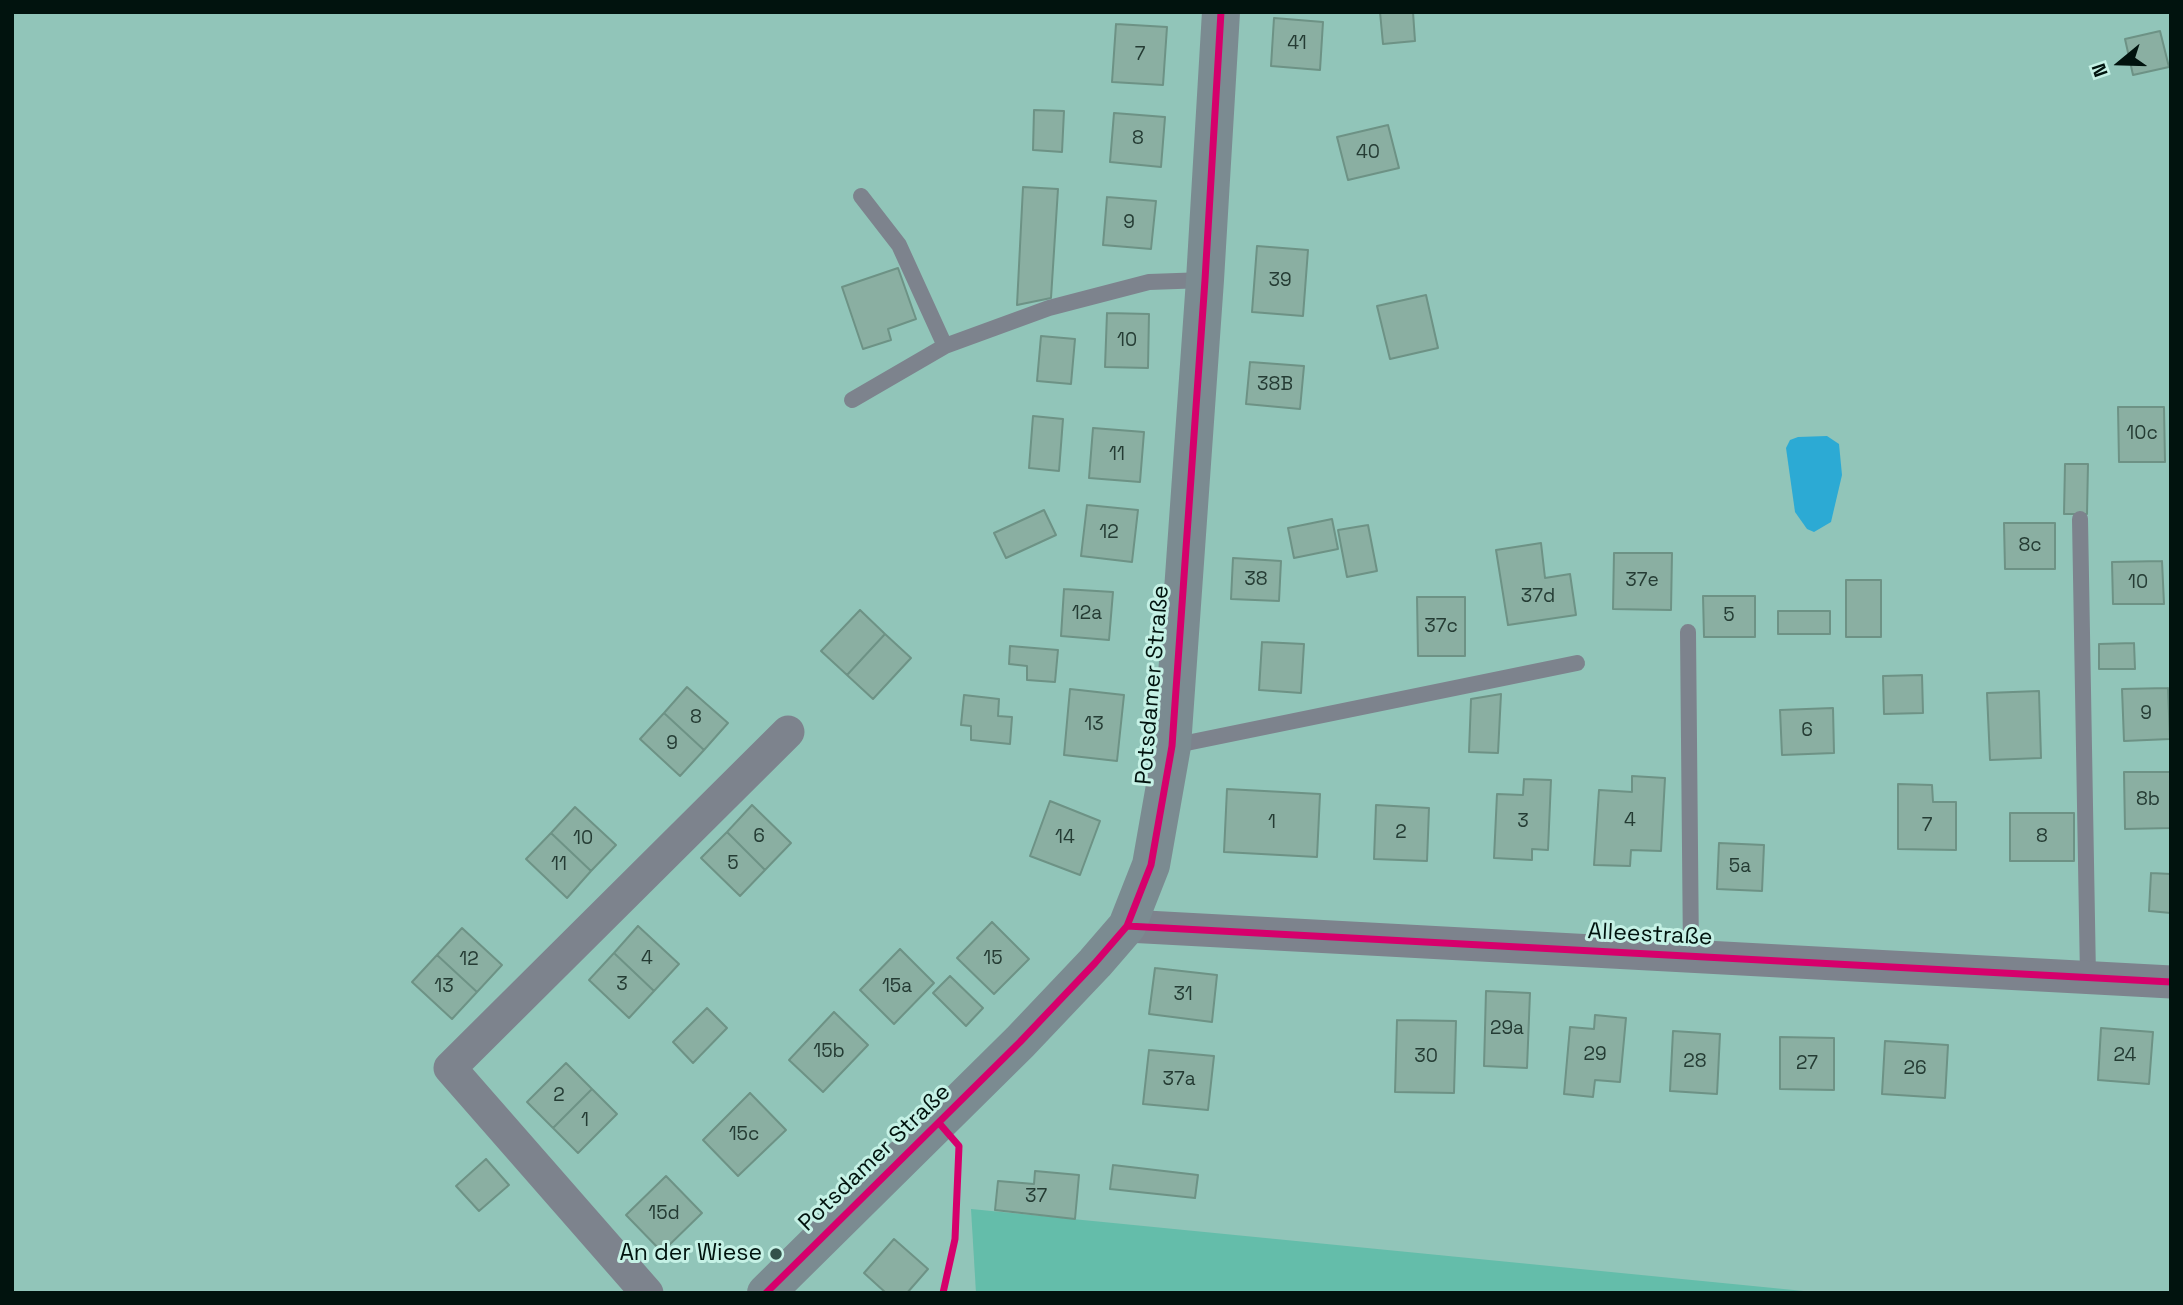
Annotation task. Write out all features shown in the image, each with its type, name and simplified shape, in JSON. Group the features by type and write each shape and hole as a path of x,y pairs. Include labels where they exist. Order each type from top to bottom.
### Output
{"main road":[{"name":"Potsdamer Straße","path":"766,1293 1020,1042 1127,926 1151,865 1172,746 1221,12"}],"street":[{"path":"647,1293 450,1068 788,732"},
{"name":"Alleestraße","path":"1127,926 2171,982"}],"lane":[{"path":"861,196 899,244 945,346"},
{"path":"852,400 945,346 1049,308 1149,282 1205,280"},
{"path":"2080,519 2088,977"},
{"path":"1688,632 1690,956"},
{"path":"1172,746 1577,663"}],"green space":[{"path":"971,1209 1824,1293 976,1293"}],"water":[{"path":"1827,436 1839,444 1842,475 1831,522 1814,532 1807,529 1795,512 1786,448 1790,440 1798,437"}],"building":[{"path":"1380,12 1413,12 1415,41 1383,44"},
{"path":"1274,18 1323,22 1320,70 1271,66"},
{"path":"1116,24 1167,27 1163,85 1112,82"},
{"path":"2160,31 2169,67 2133,75 2125,39"},
{"path":"1034,110 1064,111 1062,152 1033,150"},
{"path":"1114,113 1165,117 1161,167 1110,162"},
{"path":"1388,125 1399,168 1348,180 1337,137"},
{"path":"1023,187 1058,189 1051,298 1017,305"},
{"path":"1107,197 1156,201 1151,249 1103,245"},
{"path":"1257,246 1308,250 1303,316 1252,312"},
{"path":"898,268 916,319 888,329 891,340 863,349 842,287"},
{"path":"1426,295 1438,348 1390,359 1377,306"},
{"path":"1107,313 1149,314 1148,368 1105,367"},
{"path":"1041,336 1075,339 1071,384 1037,381"},
{"path":"1250,362 1304,366 1300,409 1246,404"},
{"path":"2118,407 2164,407 2165,462 2119,462"},
{"path":"1033,416 1063,419 1059,471 1029,468"},
{"path":"1093,428 1144,432 1140,482 1089,478"},
{"path":"2065,464 2088,464 2087,514 2064,514"},
{"path":"1087,505 1138,510 1132,562 1081,556"},
{"path":"1044,510 1056,535 1006,558 994,533"},
{"path":"1332,519 1338,549 1294,558 1288,528"},
{"path":"2004,523 2055,523 2055,569 2005,569"},
{"path":"1368,525 1377,571 1347,577 1338,530"},
{"path":"1541,543 1545,578 1570,574 1576,615 1508,625 1496,550"},
{"path":"1614,553 1672,553 1671,610 1613,609"},
{"path":"1233,558 1281,561 1279,601 1231,599"},
{"path":"2162,561 2164,604 2113,604 2112,562"},
{"path":"1846,580 1881,580 1881,637 1846,637"},
{"path":"1064,589 1113,592 1109,640 1061,636"},
{"path":"1703,596 1755,596 1755,637 1704,637"},
{"path":"1417,597 1465,597 1465,656 1418,656"},
{"path":"860,610 885,634 847,675 821,651"},
{"path":"1778,611 1830,611 1830,634 1778,634"},
{"path":"885,634 911,658 873,699 847,675"},
{"path":"1262,642 1304,644 1301,693 1259,690"},
{"path":"2134,643 2135,669 2099,669 2099,644"},
{"path":"1010,646 1058,650 1055,682 1027,680 1027,666 1009,664"},
{"path":"1922,675 1923,713 1884,714 1883,676"},
{"path":"687,687 728,723 704,750 664,713"},
{"path":"2168,688 2170,739 2124,741 2122,689"},
{"path":"1070,689 1124,695 1117,761 1064,755"},
{"path":"2039,691 2041,758 1990,760 1987,693"},
{"path":"1501,694 1498,753 1469,752 1471,699"},
{"path":"964,695 999,699 998,716 1012,717 1010,744 971,740 971,726 961,725"},
{"path":"1833,708 1834,753 1782,755 1780,710"},
{"path":"664,713 704,750 680,776 640,739"},
{"path":"2124,772 2171,772 2171,828 2125,829"},
{"path":"1632,776 1665,778 1661,851 1631,850 1630,866 1594,865 1599,790 1632,792"},
{"path":"1524,779 1551,780 1548,850 1532,849 1532,860 1494,858 1497,794 1523,795"},
{"path":"1898,784 1932,785 1933,802 1956,802 1956,850 1898,849"},
{"path":"1227,789 1320,794 1317,857 1224,852"},
{"path":"1050,801 1100,821 1080,875 1030,856"},
{"path":"752,805 791,843 765,870 727,832"},
{"path":"1376,805 1429,808 1427,861 1374,859"},
{"path":"575,807 616,845 591,871 551,833"},
{"path":"2010,813 2074,813 2074,861 2010,861"},
{"path":"727,832 765,870 740,896 701,858"},
{"path":"551,833 591,871 567,898 526,859"},
{"path":"1719,843 1764,845 1762,891 1717,889"},
{"path":"2151,873 2171,874 2171,913 2149,911"},
{"path":"992,922 1029,959 994,994 957,958"},
{"path":"638,926 679,964 654,991 614,953"},
{"path":"462,928 502,965 477,992 437,955"},
{"path":"900,949 934,983 894,1024 860,990"},
{"path":"614,953 654,991 629,1018 589,980"},
{"path":"437,955 477,992 452,1019 412,982"},
{"path":"1155,968 1217,975 1212,1022 1149,1014"},
{"path":"950,976 983,1008 966,1026 933,993"},
{"path":"1486,991 1530,993 1527,1068 1484,1066"},
{"path":"707,1008 727,1028 693,1063 673,1042"},
{"path":"834,1012 868,1045 823,1092 789,1060"},
{"path":"1595,1015 1626,1018 1620,1082 1595,1080 1593,1097 1564,1094 1570,1027 1594,1029"},
{"path":"1397,1020 1456,1021 1454,1093 1395,1092"},
{"path":"2101,1028 2153,1032 2149,1084 2098,1080"},
{"path":"1673,1031 1720,1034 1717,1094 1670,1091"},
{"path":"1780,1037 1834,1038 1834,1090 1780,1089"},
{"path":"1885,1041 1948,1045 1945,1098 1882,1094"},
{"path":"1149,1050 1214,1056 1208,1110 1143,1104"},
{"path":"566,1063 592,1089 553,1128 527,1102"},
{"path":"592,1089 617,1114 578,1153 553,1128"},
{"path":"750,1093 786,1130 738,1176 703,1140"},
{"path":"486,1159 509,1185 479,1211 456,1186"},
{"path":"1113,1165 1198,1175 1195,1198 1110,1189"},
{"path":"1035,1171 1079,1175 1075,1219 995,1210 998,1181 1034,1184"},
{"path":"666,1176 702,1213 662,1252 626,1215"},
{"path":"894,1239 928,1269 907,1293 886,1293 864,1273"}],"cycle path":[{"path":"766,1293 1020,1042 1095,963 1127,926 1151,865 1172,746 1221,12"},
{"path":"1127,926 2171,982"},
{"path":"939,1123 959,1146 955,1239 943,1293"}],"place":[{"name":"An der Wiese","path":"776,1254"}]}
